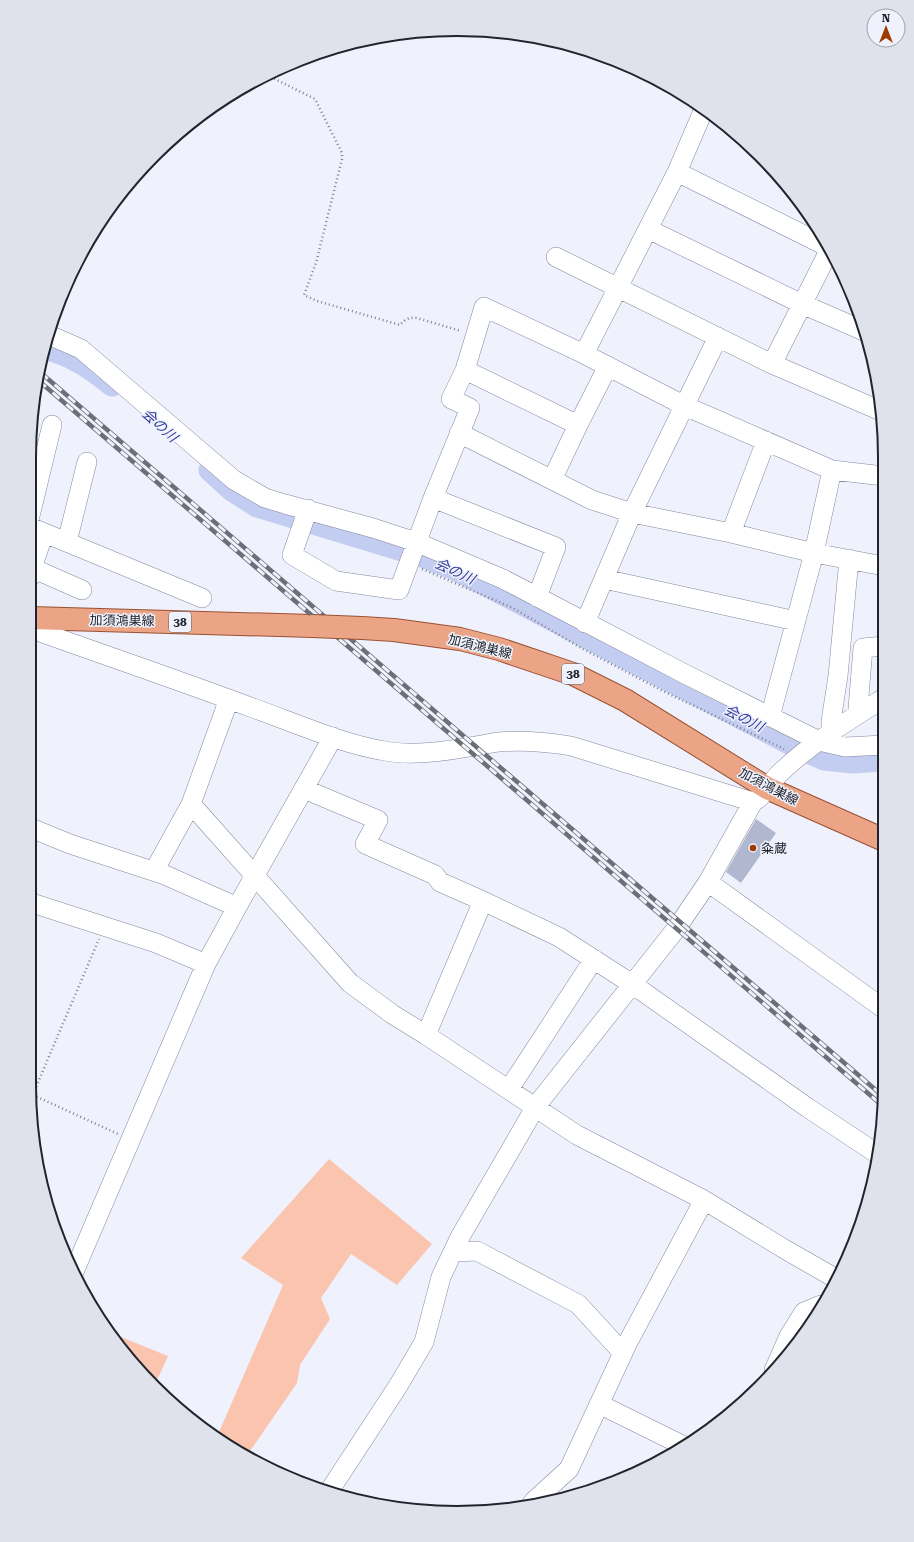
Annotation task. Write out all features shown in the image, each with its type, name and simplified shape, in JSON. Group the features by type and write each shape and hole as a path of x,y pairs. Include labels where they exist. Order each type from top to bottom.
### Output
{"main road":[{"name":"加須鴻巣線","path":"36,618 312,626 394,630 460,639 499,649 573,674 625,700 760,795 878,838"}],"street":[{"path":"584,354 677,172 702,115"},
{"path":"677,172 820,244"},
{"path":"648,229 802,304 858,328"},
{"path":"772,364 827,256"},
{"path":"556,257 772,364 875,408"},
{"path":"305,515 292,555 336,581 399,590 433,498 470,408 451,399 465,370 484,307 584,354 685,406 832,470 878,475"},
{"path":"53,337 81,349 234,480 266,498 286,504 305,515 373,528 412,554 503,579 585,623 770,717 821,739 845,747 878,745"},
{"path":"585,623 632,513 718,337"},
{"path":"552,480 608,366"},
{"path":"465,370 578,425"},
{"path":"36,491 52,425"},
{"path":"459,433 592,500 632,513 731,533 814,553 878,565"},
{"path":"731,533 766,440"},
{"path":"67,542 86,462"},
{"path":"770,717 814,553 832,470"},
{"path":"433,498 556,547 536,597"},
{"path":"37,530 202,598"},
{"path":"821,739 830,721 838,676 849,559"},
{"path":"36,574 82,590"},
{"path":"604,579 796,621"},
{"path":"36,630 333,737 371,749 386,752 442,751 497,742 529,741 571,746 760,795"},
{"path":"859,714 858,708 863,648 878,647"},
{"path":"154,871 191,804 229,699"},
{"path":"332,1487 398,1386 424,1342 442,1277 460,1237 536,1106 676,928 708,882 760,795 781,771 799,756 821,739 878,702"},
{"path":"77,1266 206,964 333,737"},
{"path":"304,789 378,820 365,844 435,875 440,882 559,937 632,984 808,1108 872,1151"},
{"path":"191,804 350,983 392,1014 536,1106 576,1134 704,1200 832,1276"},
{"path":"36,830 70,844 154,871 237,908"},
{"path":"708,882 878,1005"},
{"path":"426,1035 483,901"},
{"path":"36,904 156,943 206,964"},
{"path":"509,1089 594,959"},
{"path":"540,1498 569,1469 623,1353 704,1200"},
{"path":"453,1252 477,1252 578,1304 623,1353"},
{"path":"794,1337 804,1312 814,1308"},
{"path":"599,1404 678,1443"}],"path":[{"path":"272,78 315,99 342,153 342,159 324,238 304,295 317,301 400,325 404,320 411,317 475,336"},
{"path":"412,554 513,608 583,649 656,687 799,756"},
{"path":"36,1086 105,926"},
{"path":"36,1097 131,1140"}],"shaded area":[{"path":"329,1159 432,1244 397,1285 351,1254 321,1298 330,1319 300,1365 297,1383 250,1452 219,1432 283,1285 241,1258"},
{"path":"121,1338 168,1356 157,1381 140,1363"}],"building":[{"path":"756,819 776,833 741,883 726,872"}],"waterway":[{"name":"会の川","path":"50,350 73,358 97,373 112,385"},
{"name":"会の川","path":"210,470 232,490 257,506 425,557 455,569 793,745 824,759 853,762 878,760"}],"railway":[{"path":"44,376 878,1092"},
{"path":"43,384 877,1101"}],"place":[{"name":"粂蔵","path":"753,848"}]}
